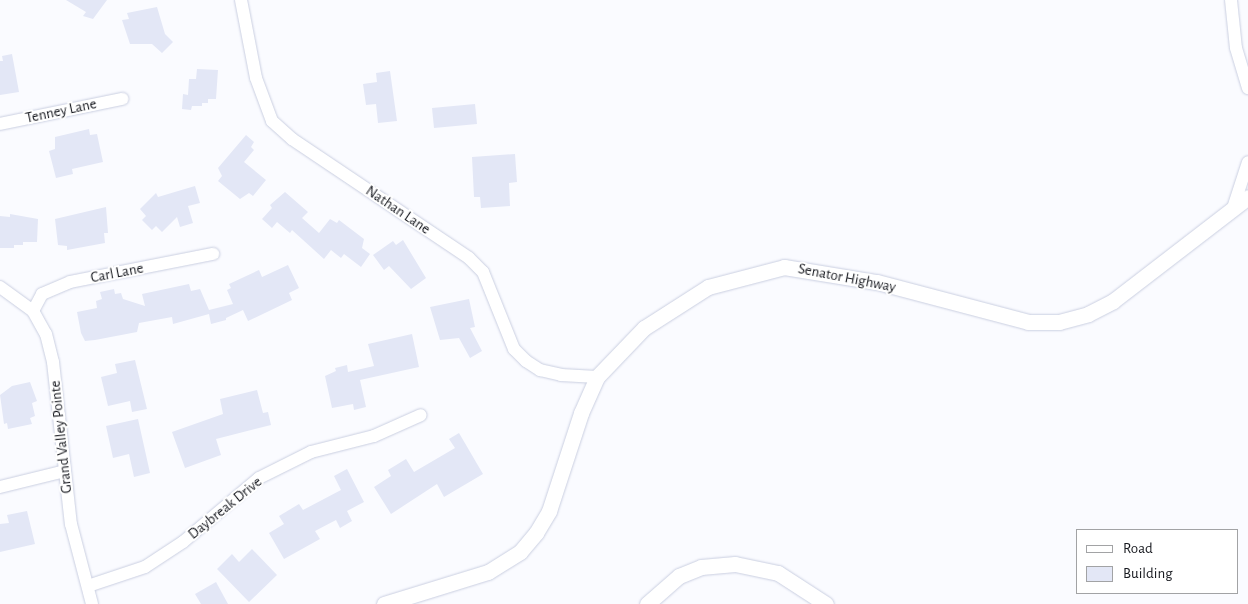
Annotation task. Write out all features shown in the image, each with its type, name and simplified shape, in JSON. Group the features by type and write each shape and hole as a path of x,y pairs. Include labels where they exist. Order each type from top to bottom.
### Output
{"street":[{"name":"Nathan Lane","path":"241,0 256,78 272,121 292,139 469,258 483,272 514,349 526,361 540,370 561,375 597,377"},
{"path":"1231,0 1236,48 1248,88"},
{"name":"Tenney Lane","path":"0,124 122,98"},
{"path":"1233,208 1248,162"},
{"name":"Senator Highway","path":"384,604 488,572 520,552 536,533 548,511 581,413 597,377 644,328 686,299 731,278 784,267 877,282 1028,322 1058,322 1088,314 1113,301 1248,197"},
{"name":"Carl Lane","path":"33,312 42,294 70,282 213,254"},
{"name":"Grand Valley Pointe","path":"0,287 33,312 46,334 53,362 71,524 92,604"},
{"name":"Daybreak Drive","path":"88,586 146,567 182,542 259,478 311,452 374,436 421,415"},
{"path":"0,487 65,471"},
{"path":"647,604 679,576 701,567 735,564 778,573 826,604"}],"building":[{"path":"66,0 107,0 93,19 83,16 86,12"},
{"path":"157,7 165,34 173,42 162,53 152,44 130,44 122,20 129,19 127,13"},
{"path":"12,54 19,92 0,95 0,61 3,61 2,56"},
{"path":"197,69 218,70 216,99 208,99 208,103 202,103 202,106 192,106 191,110 182,109 183,94 188,95 189,79 196,79"},
{"path":"390,71 397,121 378,123 376,104 366,105 363,84 377,82 376,73"},
{"path":"475,104 477,124 434,128 432,108"},
{"path":"89,129 90,135 97,134 103,162 72,169 73,174 56,178 49,151 55,149 55,137"},
{"path":"246,135 254,142 251,147 254,150 244,162 266,180 253,196 249,193 240,199 218,181 222,176 218,168"},
{"path":"515,154 517,182 509,183 510,206 481,208 480,197 474,197 472,157"},
{"path":"195,186 200,203 188,206 193,223 180,227 177,217 162,232 156,226 152,230 142,220 146,216 140,209 156,193 158,197"},
{"path":"285,192 308,212 302,218 319,233 330,219 337,223 339,220 364,239 362,248 370,254 361,267 344,254 341,258 331,250 324,259 292,230 290,233 277,222 272,228 262,219 272,208 270,205"},
{"path":"106,207 108,233 104,233 105,243 67,250 67,246 58,245 55,219"},
{"path":"10,214 38,219 37,242 23,242 23,245 14,245 14,248 0,248 0,216 10,217"},
{"path":"403,240 426,278 411,289 389,266 384,270 373,255 393,241 396,245"},
{"path":"288,265 299,288 289,293 292,300 248,321 243,310 226,318 226,320 211,324 209,314 173,324 172,317 139,323 137,332 95,340 85,341 81,333 77,312 97,308 96,301 102,299 100,292 114,289 115,294 121,293 123,299 145,306 142,294 189,284 191,291 200,289 209,310 233,304 227,290 231,288 229,284 259,270 262,277"},
{"path":"469,299 475,327 470,328 482,351 470,358 459,338 440,340 430,307"},
{"path":"412,334 419,367 360,380 366,407 354,410 353,404 332,408 325,376 336,371 335,368 347,365 348,372 374,366 368,344"},
{"path":"135,360 147,409 132,412 130,401 108,406 101,377 117,373 115,364"},
{"path":"30,382 37,401 32,403 35,416 30,418 32,424 8,429 7,423 4,424 0,395 12,386"},
{"path":"257,390 263,413 268,412 271,425 216,439 221,455 185,468 172,432 223,414 220,399"},
{"path":"138,419 150,473 134,477 129,454 113,458 106,426"},
{"path":"459,433 483,474 444,497 437,484 391,514 374,487 391,476 388,470 406,459 414,472 455,448 449,439"},
{"path":"347,469 364,502 347,511 352,521 340,528 336,520 315,531 320,539 284,559 269,533 284,524 279,516 299,504 303,510 341,490 334,476"},
{"path":"27,511 35,544 0,552 0,524 9,523 7,515"},
{"path":"252,549 277,575 249,602 217,569 232,554 239,562"},
{"path":"216,582 228,604 201,604 195,594"}]}
